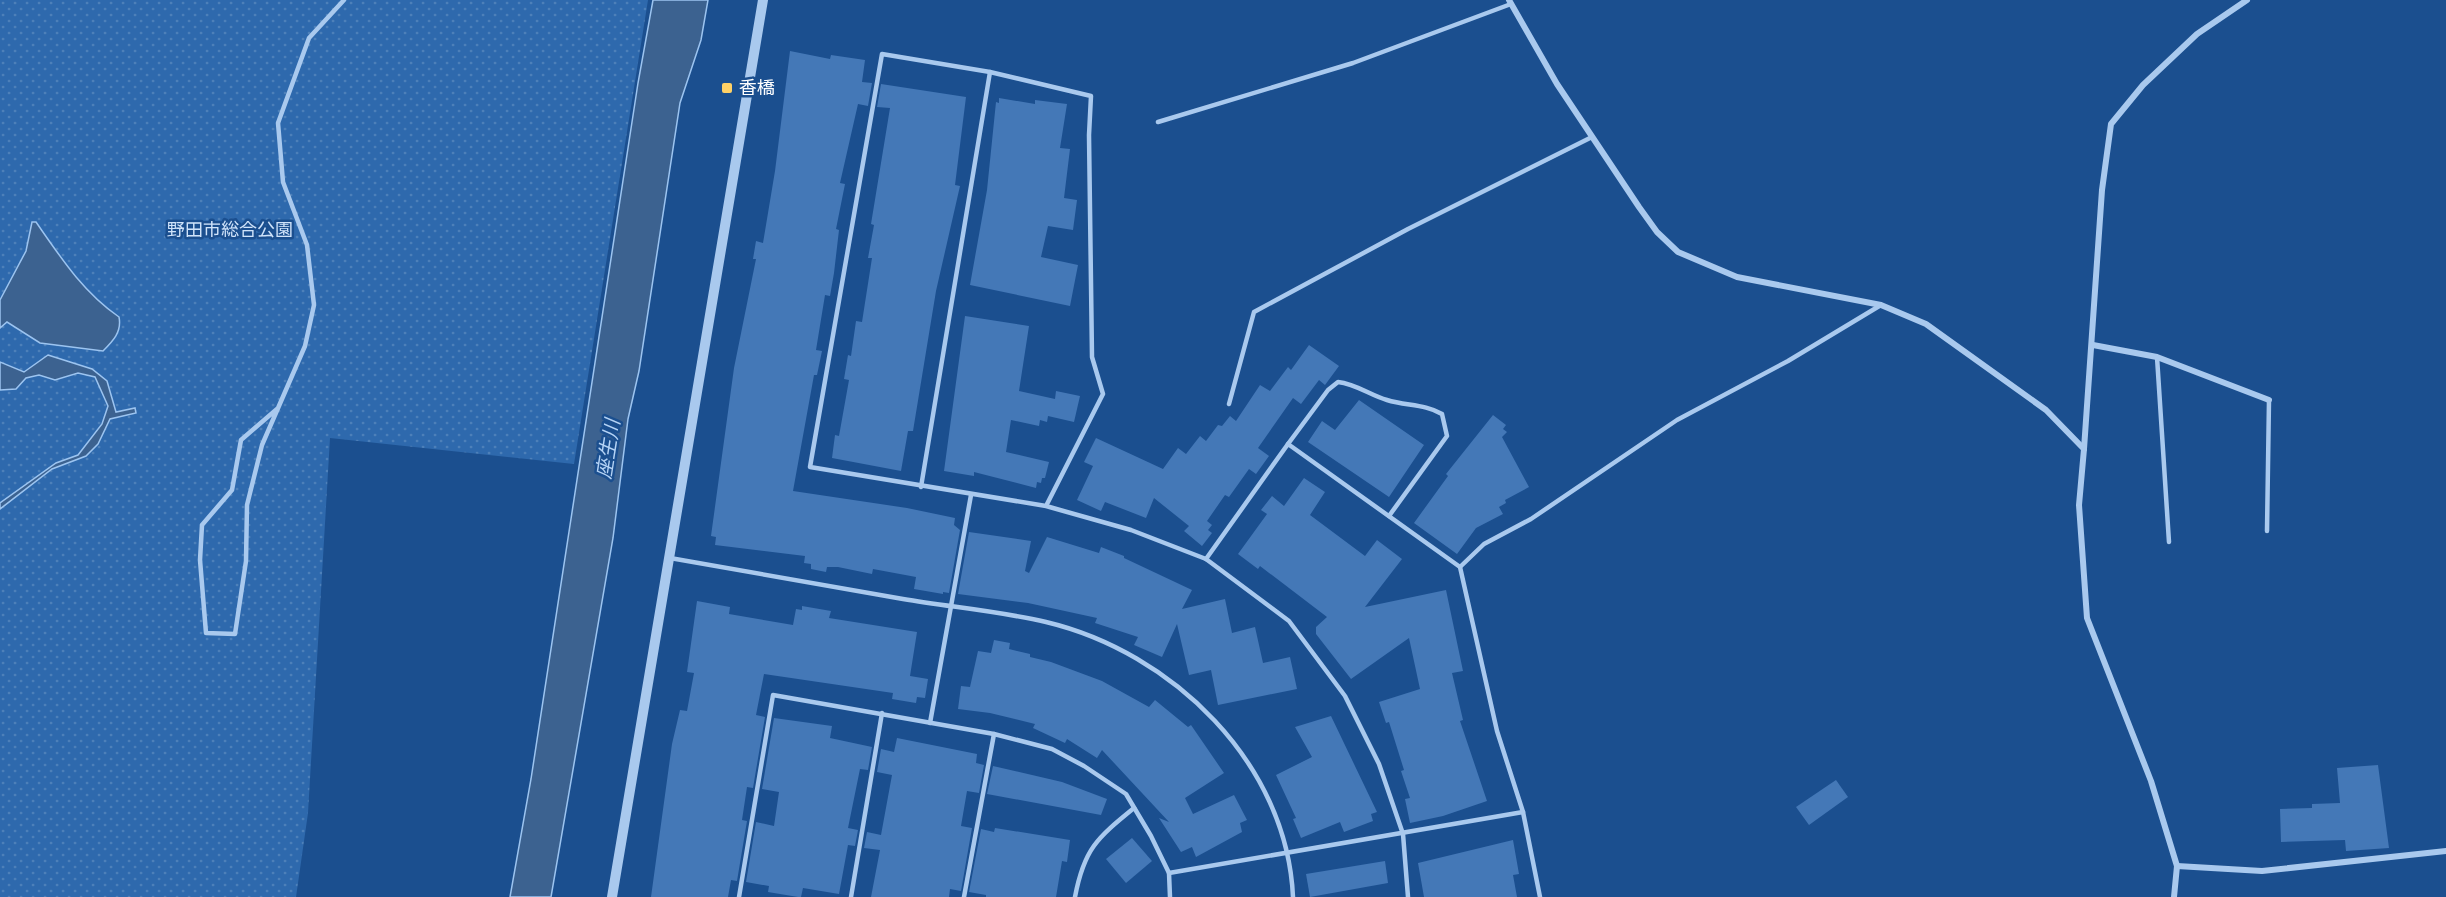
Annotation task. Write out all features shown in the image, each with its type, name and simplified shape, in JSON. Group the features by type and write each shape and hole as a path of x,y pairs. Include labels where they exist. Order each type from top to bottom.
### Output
{"street":[{"path":"612,897 763,0"},
{"path":"2174,897 2177,866 2151,781 2087,618 2079,505 2093,345 2102,190 2111,124 2143,85 2197,34 2247,0"},
{"path":"1510,2 1557,84 1645,216 1678,252 1737,277 1881,305 1936,331 2046,410 2084,449"},
{"path":"2093,345 2157,357 2269,400"},
{"path":"2177,866 2262,871 2446,851"}],"lane":[{"path":"277,409 240,440 232,490 202,525 200,560 206,633 235,634 246,561 247,505 262,445 305,346 314,305 307,245 283,182 278,123 309,38 344,0"},
{"path":"1158,122 1353,63 1510,2"},
{"path":"1046,506 1103,394 1092,357 1089,135 1091,96 990,72 882,54 810,467 1046,506 1131,530 1206,559 1289,621 1345,696 1379,764 1403,834 1408,897"},
{"path":"921,486 990,72"},
{"path":"1230,404 1254,312 1408,229 1592,137"},
{"path":"1460,567 1484,544 1531,519 1677,420 1788,361 1881,305"},
{"path":"2157,357 2169,542"},
{"path":"1206,559 1328,390 1338,382 1347,383 1388,400 1431,408 1442,414 1447,436 1389,516"},
{"path":"2267,531 2269,400"},
{"path":"1288,444 1460,567 1497,730 1523,812 1540,897"},
{"path":"930,723 971,495"},
{"path":"670,558 1047,622 1121,650 1167,676 1223,729 1259,777 1274,809 1287,853 1293,897"},
{"path":"739,897 773,695 993,734 1052,749 1084,765 1126,794 1151,836 1169,873 1170,897"},
{"path":"851,897 882,713"},
{"path":"964,897 993,734"},
{"path":"1075,897 1080,868 1099,836 1134,808"},
{"path":"1169,873 1523,812"}],"green space":[{"name":"野田市総合公園","path":"0,0 648,0 574,464 330,438 308,813 296,897 0,897"}],"water":[{"name":"座生川","path":"653,0 708,0 701,40 680,103 639,371 628,419 613,538 551,897 510,897 531,779 638,83"},
{"path":"32,222 36,222 94,297 119,317 118,332 103,351 40,343 7,322 0,328 0,300 26,251"},
{"path":"48,355 92,369 107,381 116,412 135,408 136,413 110,419 98,444 86,456 52,469 0,509 0,503 56,463 78,455 102,424 108,406 95,377 78,373 55,380 39,375 26,378 16,389 0,390 0,362 24,372"}],"building":[{"path":"790,51 830,59 831,55 865,60 862,82 872,83 868,106 858,104 840,183 845,184 836,229 839,230 834,273 830,296 825,295 816,350 822,351 817,375 814,375 793,491 907,508 955,518 954,525 960,530 949,593 914,589 916,577 873,569 872,574 838,567 827,567 826,572 811,569 811,564 804,563 805,556 715,545 716,537 711,536 734,368 756,259 753,259 756,241 763,243 775,171"},
{"path":"881,84 966,97 955,185 960,186 936,291 913,431 908,431 901,471 832,458 835,435 839,436 849,380 844,379 848,355 851,356 856,321 862,322 872,258 868,258 874,225 871,224 890,108 877,107"},
{"path":"999,98 1035,104 1035,100 1067,104 1060,148 1070,149 1064,198 1077,200 1073,230 1048,226 1041,257 1078,265 1070,306 970,285 987,190 996,102 999,103"},
{"path":"965,316 1029,326 1019,391 1055,399 1056,391 1080,396 1074,422 1048,416 1047,422 1040,420 1039,426 1011,420 1006,452 1049,462 1045,478 1042,478 1041,483 1037,482 1036,488 974,472 974,476 944,471"},
{"path":"1309,345 1339,366 1325,385 1319,380 1301,404 1293,398 1258,448 1269,456 1256,474 1249,469 1229,497 1225,495 1207,521 1212,525 1208,530 1212,533 1202,546 1184,531 1189,526 1154,498 1146,518 1105,502 1101,511 1077,500 1093,466 1084,462 1096,438 1163,469 1178,448 1186,454 1200,436 1206,441 1218,425 1222,426 1230,416 1236,421 1260,385 1270,391 1288,367 1291,370"},
{"path":"1359,400 1424,445 1389,497 1308,442 1322,421 1335,430"},
{"path":"1493,415 1506,425 1503,429 1507,432 1502,437 1529,487 1505,500 1506,503 1499,507 1503,514 1476,528 1457,554 1414,523 1448,476 1446,474"},
{"path":"1304,478 1325,492 1310,515 1365,556 1377,540 1402,559 1365,607 1446,590 1463,671 1452,673 1463,720 1460,721 1487,801 1443,816 1410,823 1405,799 1410,798 1401,771 1404,770 1389,722 1386,723 1379,702 1420,689 1409,638 1351,679 1316,634 1316,627 1327,617 1260,566 1258,569 1238,554 1267,514 1261,510 1272,496 1284,506"},
{"path":"969,532 1031,541 1025,571 1029,573 1047,537 1099,553 1101,547 1192,590 1182,609 1225,599 1232,633 1255,627 1263,663 1290,657 1297,689 1218,705 1211,670 1189,675 1177,624 1162,657 1134,645 1138,637 1095,623 1097,618 1028,603 958,594"},
{"path":"697,601 730,607 729,614 793,625 796,609 802,610 802,606 831,611 829,618 917,632 910,676 928,679 925,698 917,697 916,703 892,699 893,693 764,674 756,715 765,717 753,788 747,787 742,820 747,821 737,881 731,880 728,897 651,897 672,744 680,710 687,711 694,673 687,672"},
{"path":"994,640 1010,643 1009,649 1030,654 1030,657 1051,662 1102,681 1149,707 1155,700 1188,727 1191,725 1224,773 1185,798 1193,814 1234,795 1247,820 1240,823 1242,832 1196,857 1192,847 1181,852 1159,818 1169,822 1102,750 1097,758 1067,739 1065,743 1033,728 1035,724 990,713 958,709 961,686 970,687 978,651 991,653"},
{"path":"1331,716 1377,812 1371,814 1373,821 1344,832 1340,822 1301,838 1293,819 1296,818 1276,775 1312,757 1295,727"},
{"path":"774,718 832,726 830,738 872,747 868,770 860,769 848,828 858,830 855,846 848,845 839,894 803,888 801,897 798,897 768,892 769,886 746,882 756,822 774,826 779,792 762,789"},
{"path":"897,738 977,754 976,763 984,765 979,793 967,791 961,826 972,828 961,891 950,889 949,897 871,897 880,850 864,848 867,832 881,835 892,775 877,772 881,749 894,752"},
{"path":"2378,765 2389,848 2346,851 2345,840 2281,842 2280,809 2312,808 2312,804 2340,803 2337,768"},
{"path":"993,766 1062,782 1107,799 1101,815 987,794"},
{"path":"1836,780 1848,797 1809,825 1796,807"},
{"path":"995,828 1070,840 1067,862 1062,861 1056,897 986,897 986,895 969,892 981,829 994,832"},
{"path":"1132,838 1152,861 1126,883 1106,859"},
{"path":"1513,840 1519,874 1513,875 1517,897 1424,897 1418,863"},
{"path":"1385,861 1388,883 1310,897 1306,874"}],"place":[{"name":"香橋","path":"727,88"}]}
